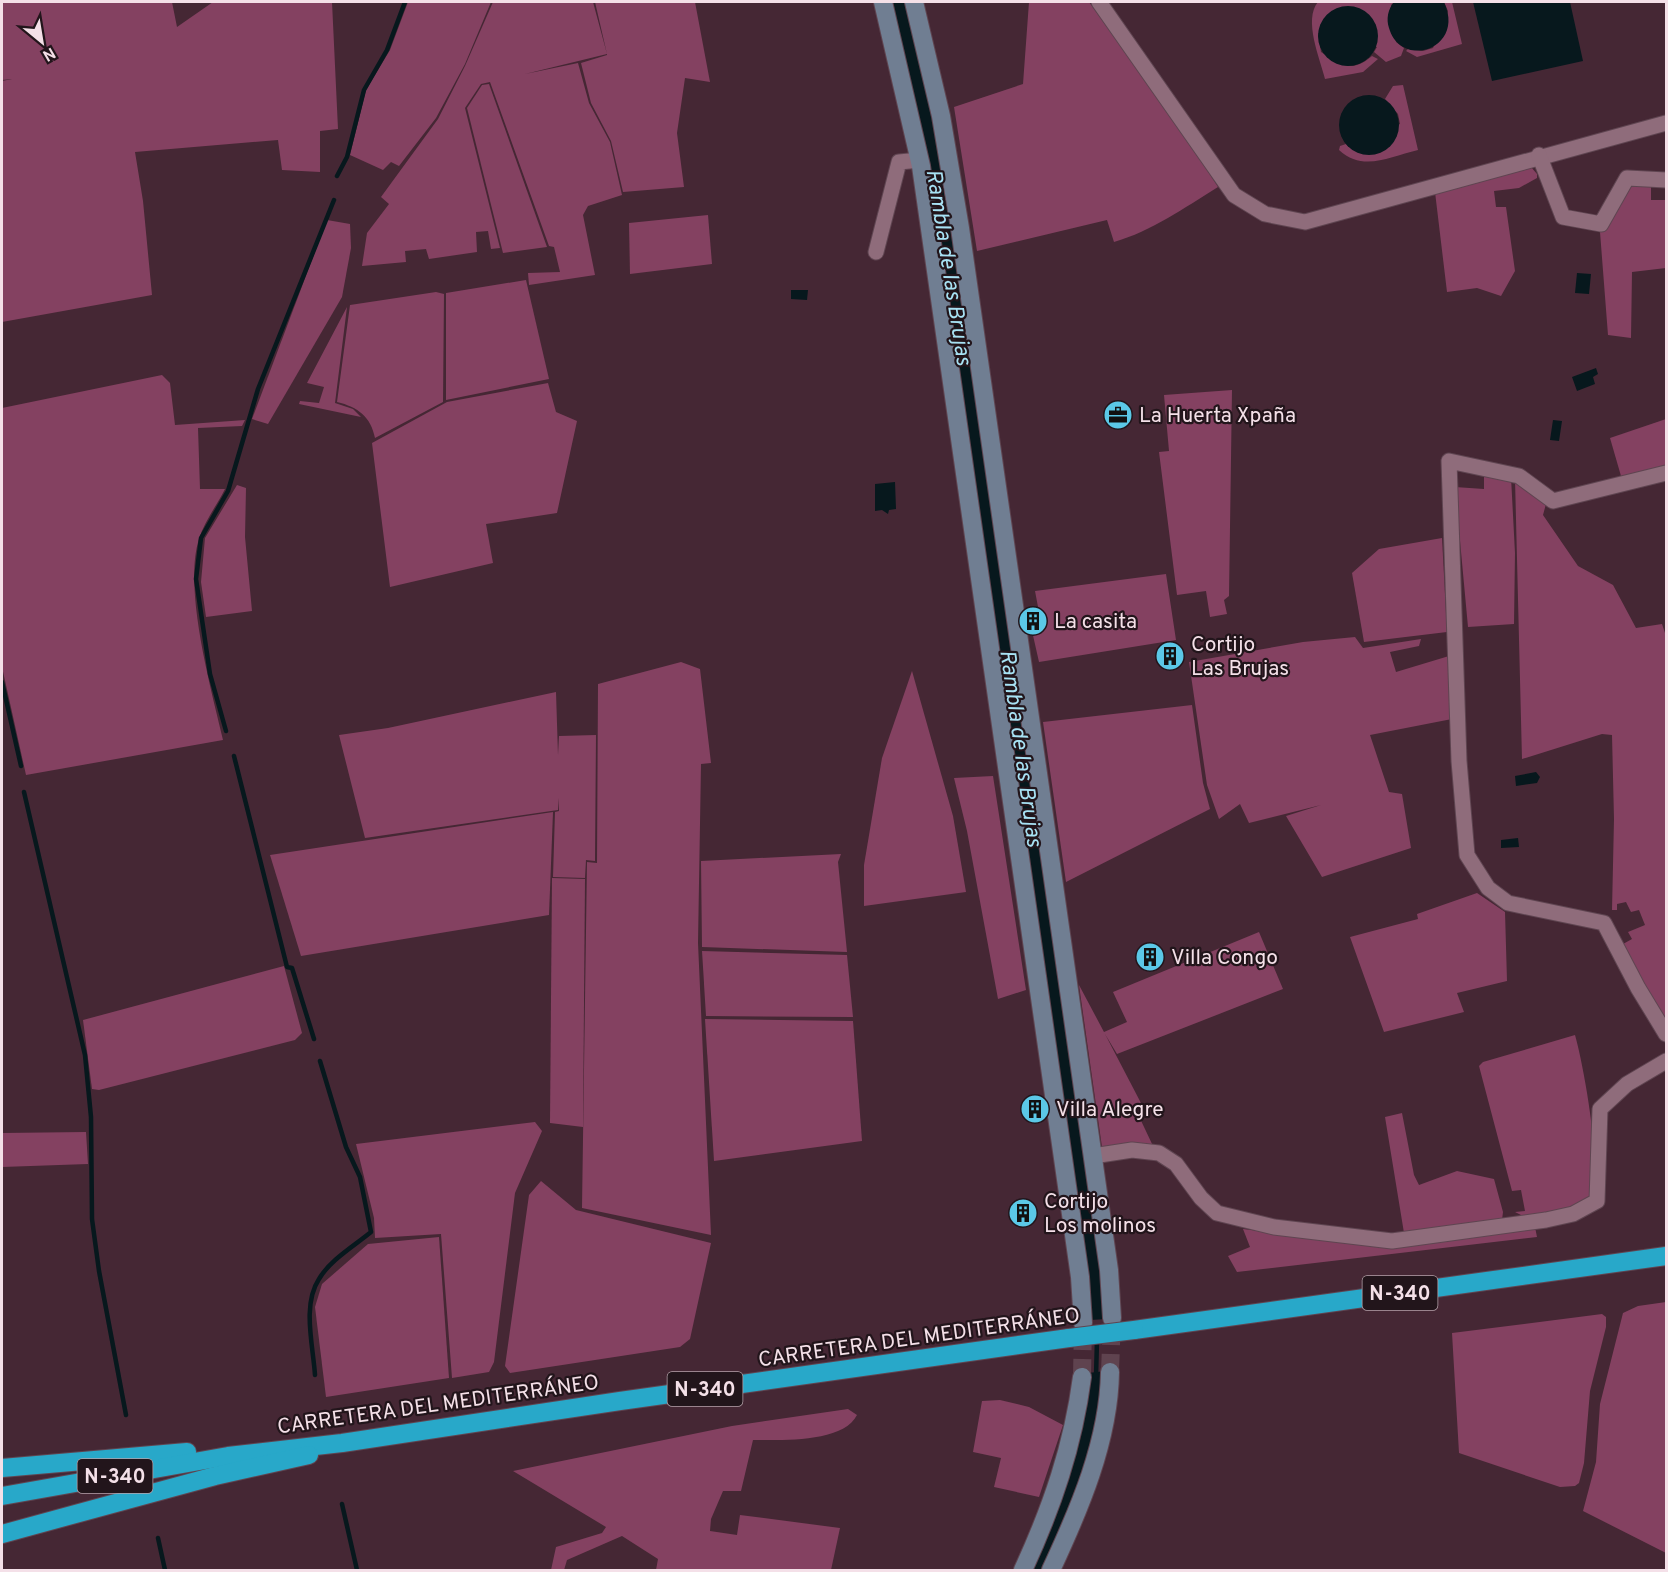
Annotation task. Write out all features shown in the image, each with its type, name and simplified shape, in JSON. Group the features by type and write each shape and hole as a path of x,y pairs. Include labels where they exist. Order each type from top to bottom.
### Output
{"highway":[{"name":"CARRETERA DEL MEDITERRÁNEO","path":"2,1496 228,1456 342,1443 620,1401 1666,1256"},
{"path":"2,1534 215,1476 294,1461 342,1443"},
{"path":"2,1468 189,1452 228,1456"}],"street":[{"path":"883,2 920,160 1080,1277 1083,1323"},
{"path":"914,2 941,116 960,228 1109,1270 1112,1318"},
{"path":"1099,2 1234,195 1264,214 1305,222 1539,155 1666,123"},
{"path":"1539,155 1563,218 1600,224 1627,178 1666,180"},
{"path":"876,252 899,162 920,160"},
{"path":"1666,472 1553,501 1519,476 1449,462 1459,761 1467,855 1488,888 1508,903 1604,923 1638,988 1666,1034"},
{"path":"1093,1156 1132,1150 1159,1153 1176,1164 1201,1198 1217,1213 1274,1227 1392,1241 1546,1221 1573,1214 1597,1202 1600,1109 1627,1084 1666,1061"},
{"path":"1051,1570 1076,1517 1096,1456 1110,1372"},
{"path":"1023,1570 1049,1513 1066,1465 1082,1377"}],"shaded area":[{"path":"2,2 172,2 177,27 213,2 332,2 338,129 320,131 320,172 282,170 278,140 135,152 143,201 152,295 2,322 2,81 12,79 2,80"},
{"path":"408,2 491,2 465,64 436,118 399,166 391,162 383,170 350,155 366,90 390,50"},
{"path":"493,2 593,2 607,54 525,74 578,63 589,103 610,142 622,195 588,206 583,215 595,275 529,285 528,273 560,272 554,247 549,246 490,82 481,84 465,108 500,248 491,249 488,231 476,232 477,252 429,259 426,249 405,251 406,262 362,266 367,233 389,204 381,197 438,119 465,66"},
{"path":"595,2 695,2 710,82 685,78 677,133 684,187 623,192 611,141 591,103 581,63 607,55"},
{"path":"1029,2 1089,2 1178,125 1218,187 1155,225 1114,242 1107,220 977,251 954,107 1023,84"},
{"path":"1318,2 1394,2 1391,5 1396,42 1404,48 1401,56 1386,62 1374,52 1377,47 1318,33 1321,52 1341,64 1358,65 1372,56 1378,59 1363,72 1325,79 1312,29 1314,10"},
{"path":"1444,2 1452,2 1462,44 1417,57 1406,51 1408,49 1423,51 1433,48 1448,11"},
{"path":"489,84 547,247 503,253 467,108 482,85"},
{"path":"1403,85 1418,150 1367,162 1348,157 1339,150 1340,146 1346,144 1349,147 1400,124 1398,114 1385,99 1393,86"},
{"path":"1531,167 1537,174 1537,178 1519,188 1494,191 1496,207 1506,207 1515,271 1501,296 1477,288 1447,292 1435,192"},
{"path":"1651,183 1651,200 1666,200 1666,268 1632,272 1631,338 1608,335 1600,232 1607,229 1631,184"},
{"path":"708,215 712,264 630,274 629,223"},
{"path":"327,220 350,224 351,248 342,297 268,424 252,419"},
{"path":"526,280 549,379 446,400 446,293"},
{"path":"436,292 444,294 443,402 375,438 370,424 362,414 337,402 350,305"},
{"path":"347,307 335,403 353,409 361,417 299,404 300,401 319,403 324,387 307,383"},
{"path":"162,375 170,383 175,425 245,420 242,426 198,428 200,489 225,489 199,539 194,584 200,639 223,740 26,775 2,667 2,408"},
{"path":"548,383 556,412 577,421 557,513 486,524 493,563 390,587 372,443 447,402"},
{"path":"1232,390 1229,596 1224,600 1227,614 1210,617 1206,591 1177,595 1159,452 1169,451 1164,395"},
{"path":"1666,419 1666,466 1621,476 1610,438"},
{"path":"1484,474 1511,477 1515,553 1514,624 1468,627 1455,487 1484,489"},
{"path":"1515,479 1546,504 1543,515 1578,566 1613,585 1636,628 1662,624 1666,636 1666,1018 1649,996 1623,944 1632,939 1628,932 1645,925 1639,910 1631,912 1626,902 1617,904 1617,910 1612,910 1614,819 1612,735 1602,734 1522,759"},
{"path":"237,485 246,488 245,537 252,611 206,617 201,582 205,538"},
{"path":"1442,538 1447,632 1364,642 1352,573 1379,549"},
{"path":"1166,574 1176,640 1039,662 1032,631 1042,628 1035,591"},
{"path":"1355,637 1363,648 1421,639 1419,646 1390,652 1396,672 1449,656 1452,719 1370,735 1389,792 1402,794 1411,848 1322,877 1286,816 1321,805 1249,823 1240,804 1219,819 1207,785 1189,662 1303,642"},
{"path":"681,662 700,669 711,763 701,764 698,943 711,1235 582,1208 587,862 597,863 598,684"},
{"path":"912,671 953,816 966,892 864,906 864,865 882,758"},
{"path":"556,692 558,755 559,736 596,735 595,861 586,860 585,878 553,877 555,812 559,811 559,798 558,810 365,838 339,735 388,728"},
{"path":"1192,705 1203,783 1210,809 1066,882 1043,722"},
{"path":"993,776 1026,990 998,999 967,831 954,778"},
{"path":"553,812 549,915 301,956 270,855"},
{"path":"841,854 838,862 847,952 702,947 701,861"},
{"path":"552,878 585,879 583,1127 550,1123"},
{"path":"1477,893 1505,912 1507,981 1457,993 1464,1012 1384,1032 1350,937 1418,919 1417,914"},
{"path":"1259,932 1283,989 1117,1054 1105,1034 1142,1105 1136,1110 1153,1146 1102,1147 1079,985 1104,1032 1127,1022 1113,992"},
{"path":"702,951 847,955 853,1017 706,1016"},
{"path":"284,966 302,1033 295,1040 99,1090 92,1089 83,1020"},
{"path":"705,1019 853,1021 862,1141 714,1161"},
{"path":"1575,1035 1591,1118 1594,1143 1594,1184 1590,1196 1568,1211 1538,1216 1521,1215 1515,1212 1525,1211 1521,1190 1512,1191 1479,1066 1483,1062"},
{"path":"1402,1113 1414,1175 1419,1185 1457,1171 1494,1179 1503,1212 1502,1220 1404,1233 1385,1117"},
{"path":"535,1122 542,1131 515,1193 494,1362 489,1372 452,1378 441,1234 375,1238 374,1218 356,1144"},
{"path":"86,1132 88,1164 2,1167 2,1133"},
{"path":"541,1181 576,1210 711,1243 690,1339 680,1347 510,1373 505,1366 529,1195"},
{"path":"1535,1227 1537,1237 1237,1272 1228,1256 1250,1247 1243,1229 1375,1245"},
{"path":"439,1237 449,1378 326,1397 315,1307 322,1284 368,1244"},
{"path":"1666,1302 1666,1553 1583,1511 1596,1462 1600,1404 1623,1313 1638,1306"},
{"path":"1602,1314 1606,1317 1606,1327 1590,1391 1584,1463 1579,1483 1575,1486 1560,1487 1459,1453 1452,1333"},
{"path":"1000,1400 1029,1407 1063,1425 1039,1497 994,1487 1001,1458 973,1452 982,1401"},
{"path":"848,1409 857,1415 850,1424 839,1431 810,1438 753,1440 741,1491 723,1491 711,1519 710,1531 737,1535 740,1515 840,1528 831,1570 656,1570 658,1559 622,1536 567,1560 564,1570 551,1570 556,1547 602,1533 606,1527 513,1471 732,1426"}],"water":[{"name":"Rambla de las Brujas","path":"889,2 910,2 934,105 1107,1319 1090,1320 917,112 907,65"},
{"path":"1394,2 1444,2 1448,18 1446,32 1439,42 1417,51 1406,48 1396,41 1388,21 1389,11"},
{"path":"1473,2 1570,2 1583,61 1492,81"},
{"path":"1342,6 1354,6 1370,14 1376,24 1378,36 1376,48 1370,58 1354,66 1342,66 1326,58 1318,42 1318,30 1326,14"},
{"path":"1363,95 1375,95 1386,100 1394,108 1399,125 1397,137 1386,150 1375,155 1363,155 1352,150 1344,142 1339,131 1339,119 1344,108 1352,100"},
{"path":"1577,273 1591,274 1589,294 1575,293"},
{"path":"791,290 808,290 807,300 791,299"},
{"path":"1596,368 1598,374 1593,377 1595,384 1577,391 1572,377"},
{"path":"1553,420 1562,421 1559,441 1550,440"},
{"path":"895,482 896,509 889,510 888,514 882,510 875,511 875,484"},
{"path":"1536,772 1540,777 1537,783 1516,786 1515,776"},
{"path":"1518,838 1519,847 1501,848 1501,840"},
{"path":"1106,1371 1089,1457 1045,1570 1029,1570 1088,1373"}],"waterway":[{"path":"337,176 347,157 364,90 387,50 405,2"},
{"path":"226,731 210,674 196,579 201,538 228,491 258,389 334,200"},
{"path":"2,682 21,766"},
{"path":"234,756 287,967 292,968 314,1039"},
{"path":"24,792 85,1055 91,1117 92,1219 99,1271 126,1415"},
{"path":"315,1375 310,1326 314,1289 329,1266 371,1232 360,1177 346,1147 320,1061"},
{"path":"1096,1377 1097,1340"},
{"path":"342,1504 357,1570"},
{"path":"158,1538 165,1570"}],"tunnel":[{"path":"1110,1372 1112,1318"},
{"path":"1082,1377 1083,1323"}],"place":[{"name":"La Huerta Xpaña","path":"1118,415"},
{"name":"La casita","path":"1033,621"},
{"name":"Cortijo Las Brujas","path":"1170,656"},
{"name":"Villa Congo","path":"1150,957"},
{"name":"Villa Alegre","path":"1035,1109"},
{"name":"Cortijo Los molinos","path":"1023,1213"}]}
